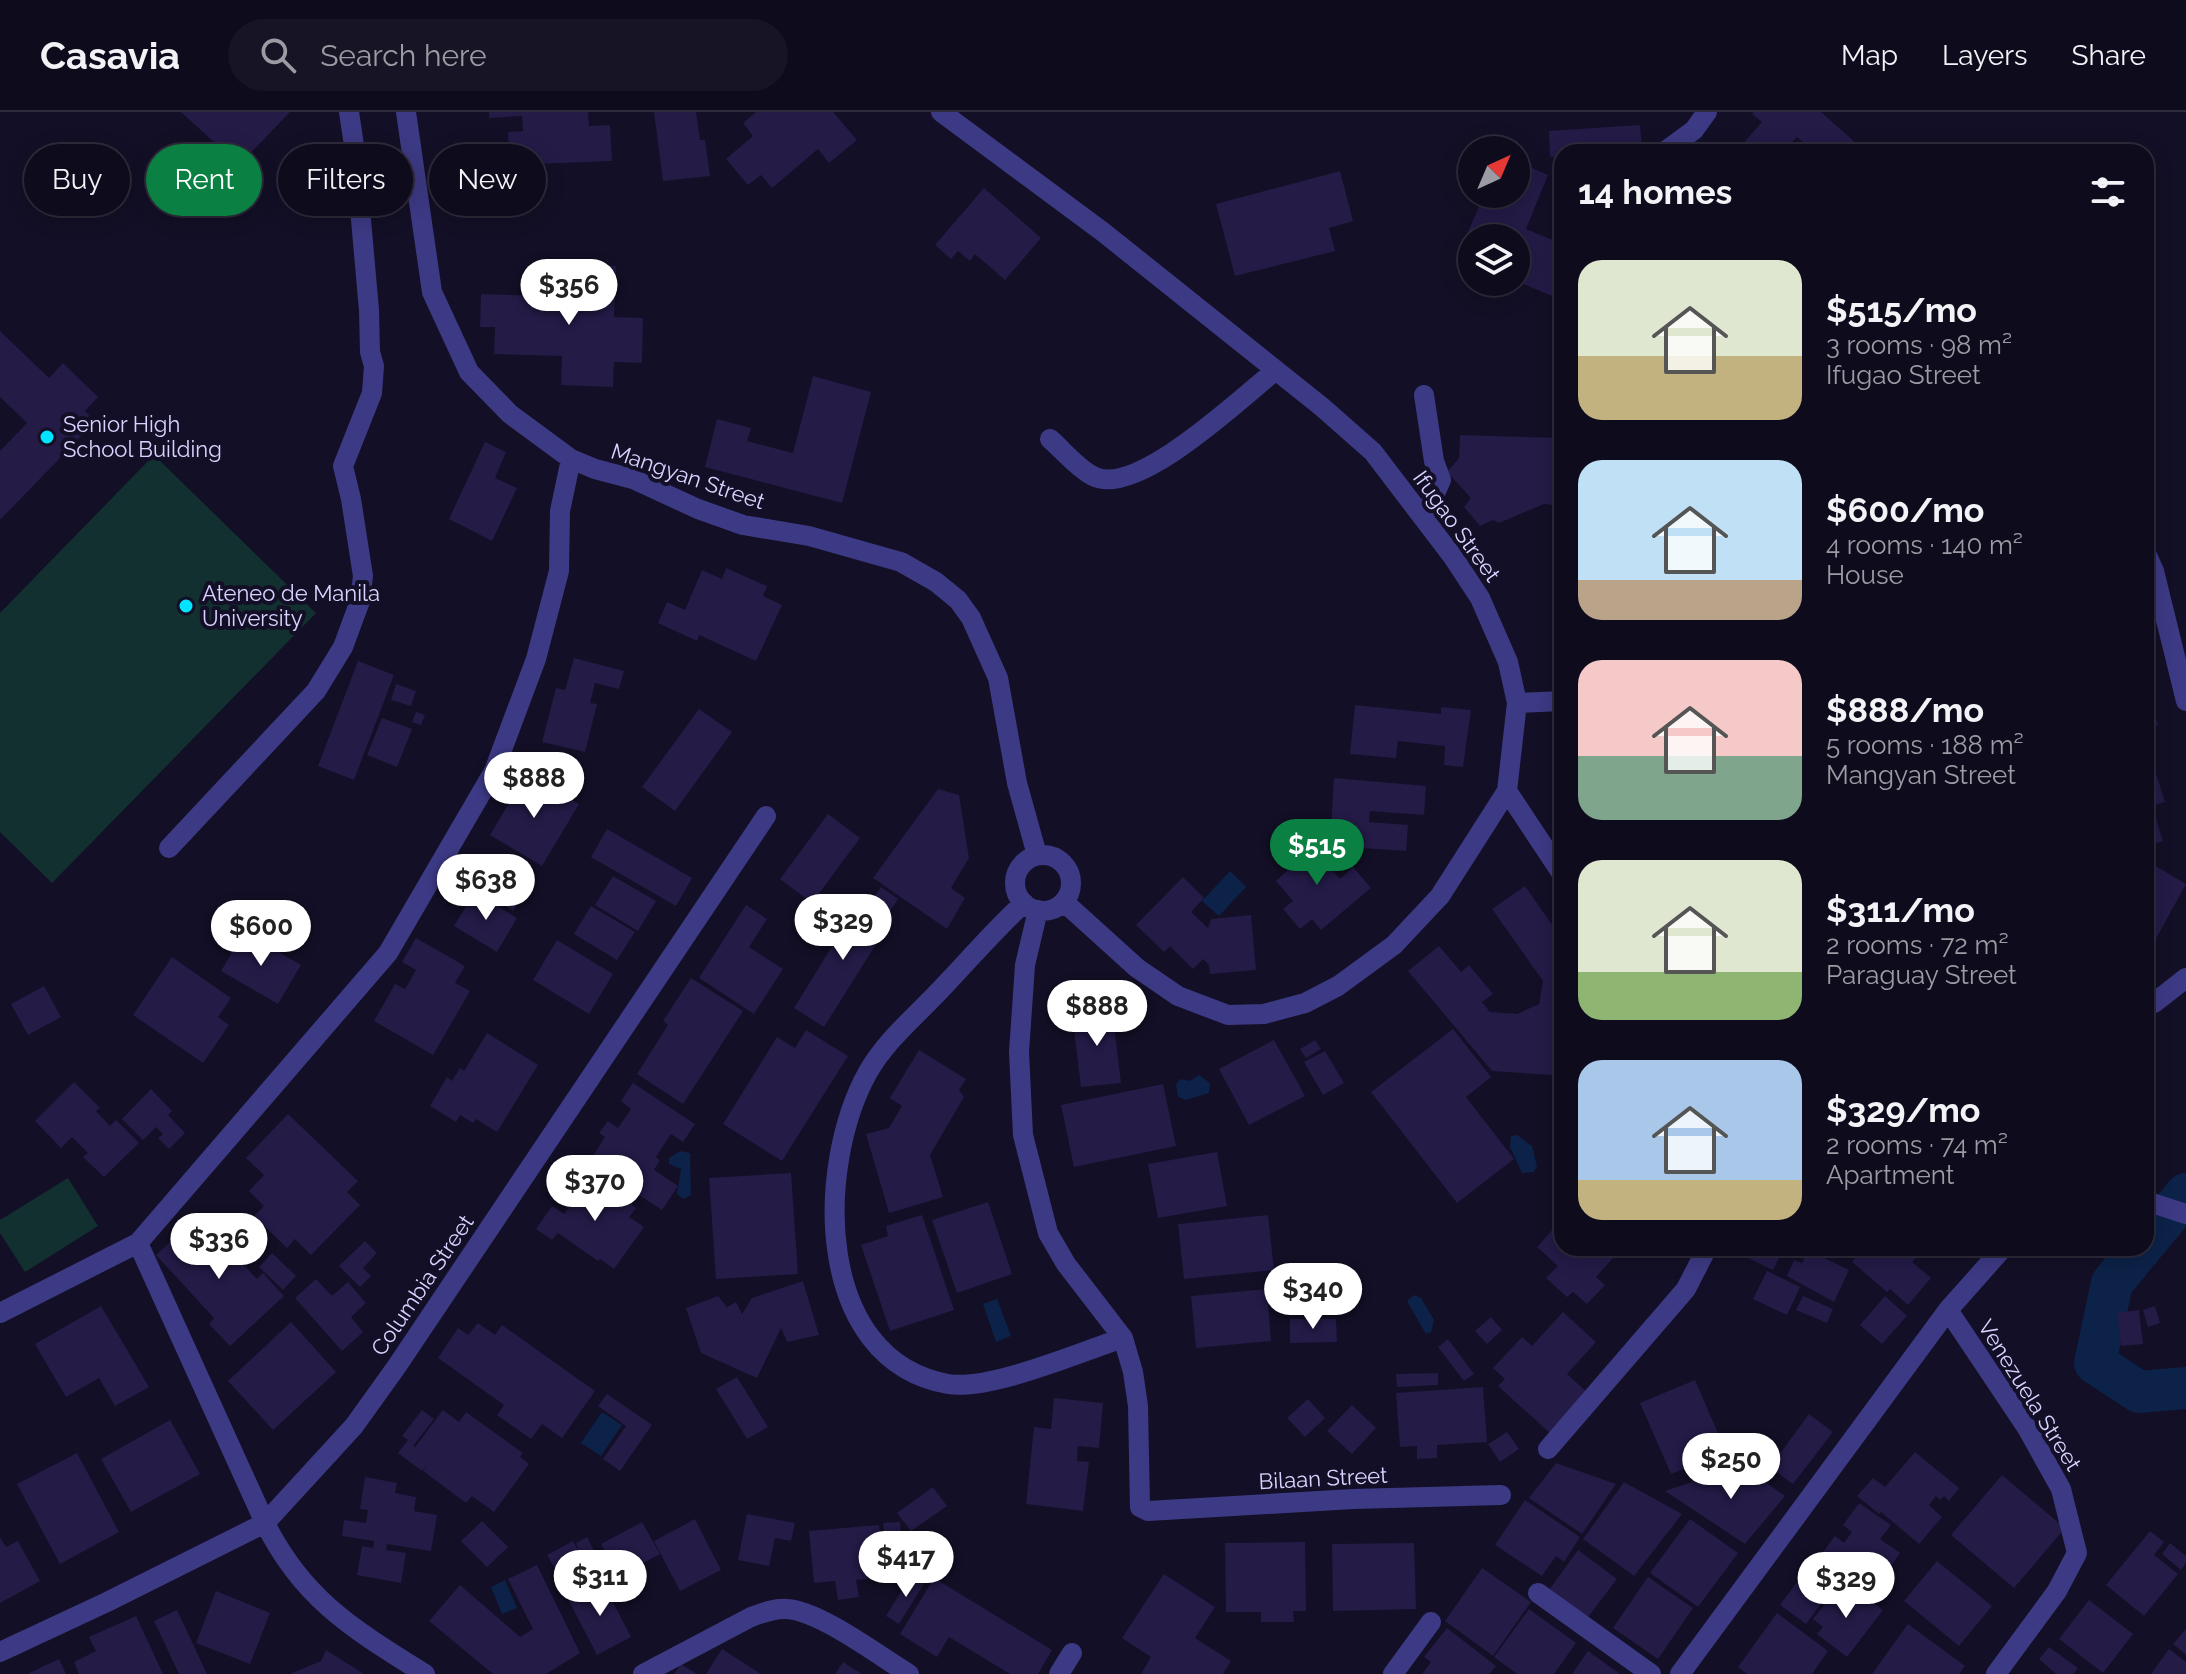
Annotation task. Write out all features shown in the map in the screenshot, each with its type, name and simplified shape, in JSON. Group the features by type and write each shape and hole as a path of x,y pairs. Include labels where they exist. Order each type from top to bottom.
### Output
{"street":[{"path":"169,848 316,691 343,647 360,601 363,576 343,466 372,393 374,366 370,352 369,310 349,112"},
{"name":"Mangyan Street","path":"406,112 432,292 469,372 510,414 571,459 633,479 698,509 743,525 809,536 901,562 936,582 958,600 971,618 998,678 1017,783 1037,855"},
{"name":"Ifugao Street","path":"941,112 1103,232 1373,452 1480,598 1508,662 1517,703 1507,791 1440,896 1394,945 1338,986 1305,1003 1264,1014 1228,1015 1178,996 1137,968 1064,902"},
{"path":"1675,144 1694,130 1707,112"},
{"path":"1050,439 1093,477 1111,480 1171,455 1276,370"},
{"path":"1424,395 1434,461 1441,480 1424,518"},
{"path":"0,1313 138,1243 388,953 494,771 536,659 559,571 560,511 571,459"},
{"path":"2154,571 2186,701"},
{"path":"1517,703 1554,701"},
{"path":"1507,791 1554,862"},
{"name":"Columbia Street","path":"0,1652 265,1523 354,1426 766,816"},
{"path":"1037,855 1054,857 1068,868 1071,886 1064,902 1047,911 1031,906 1016,889 1017,872 1028,859 1037,855"},
{"path":"1031,906 1019,1052 1023,1135 1048,1233 1066,1264 1123,1338 984,1384 951,1385 921,1377 891,1360 861,1325 844,1286 835,1232 836,1182 847,1123 868,1073 889,1041 994,930 1031,906"},
{"path":"2154,1003 2186,978"},
{"path":"2154,1203 2183,1213"},
{"path":"138,1243 265,1523 289,1566 309,1591 331,1611 425,1674"},
{"path":"1548,1449 1686,1289 1703,1256"},
{"path":"1680,1674 1948,1310 1996,1256"},
{"name":"Venezuela Street","path":"1948,1310 2027,1428 2061,1489 2077,1553 2057,1591 1996,1674"},
{"name":"Bilaan Street","path":"1123,1338 1133,1372 1138,1406 1139,1505 1148,1511 1353,1499 1501,1495"},
{"path":"1538,1593 1651,1674"},
{"path":"643,1674 751,1617 787,1609 809,1614 909,1674"},
{"path":"1393,1674 1431,1622"},
{"path":"1059,1674 1072,1653"}],"green space":[{"path":"154,455 316,613 52,883 0,832 0,613"},
{"path":"68,1178 98,1226 25,1272 0,1233 0,1220"}],"water":[{"path":"1230,871 1246,887 1219,916 1202,901"},
{"path":"1199,1075 1210,1083 1209,1093 1186,1100 1178,1097 1176,1084 1180,1079 1190,1081"},
{"path":"1517,1135 1532,1146 1537,1166 1534,1172 1522,1173 1510,1147 1511,1136"},
{"path":"680,1151 690,1153 691,1195 683,1199 677,1194 681,1169 669,1164 669,1158"},
{"path":"1414,1295 1421,1298 1434,1320 1431,1332 1426,1334 1407,1301"},
{"path":"997,1299 1011,1336 996,1342 983,1304"},
{"path":"602,1412 622,1425 601,1456 581,1443"},
{"path":"505,1580 517,1608 502,1614 491,1587"}],"building":[{"path":"181,112 290,112 259,144 216,144"},
{"path":"489,112 588,112 589,126 610,125 612,161 546,164 546,144 509,144 508,132 523,131 522,116 489,118"},
{"path":"654,112 696,112 700,140 705,140 710,176 663,181"},
{"path":"756,112 833,112 857,140 829,163 818,149 772,188 761,175 748,185 726,159 753,136 743,123"},
{"path":"1821,112 1857,144 1805,144 1797,137 1790,144 1743,144 1762,122 1752,114"},
{"path":"1640,125 1641,144 1554,144 1554,157 1550,157 1549,131"},
{"path":"1530,167 1548,175 1528,224 1471,224 1478,208 1530,208"},
{"path":"1340,171 1353,221 1329,228 1335,251 1235,276 1216,204"},
{"path":"984,188 1041,238 1005,280 975,254 970,261 958,251 951,259 935,245"},
{"path":"1530,231 1554,241 1554,297 1530,287"},
{"path":"567,264 616,266 614,317 643,318 642,363 614,362 613,387 561,385 562,356 494,354 495,327 480,327 481,294 539,296 538,310 551,310 551,295 566,296"},
{"name":"Senior High School Building","path":"0,331 49,378 63,363 98,397 85,411 95,422 0,520 0,451 27,423 0,397"},
{"path":"813,376 871,392 842,503 705,467 717,419 751,428 747,441 793,453"},
{"path":"1460,435 1554,438 1554,505 1544,504 1499,523 1493,520 1480,526 1464,507 1471,498 1447,472 1459,458"},
{"path":"485,442 506,452 495,478 517,488 492,541 449,519"},
{"path":"726,568 767,586 763,596 782,605 756,661 699,635 697,641 658,623 667,602 685,610 702,570 722,579"},
{"path":"574,658 624,671 619,689 595,683 590,703 597,704 585,752 542,742 556,688 565,690"},
{"path":"358,661 394,675 354,780 318,766"},
{"path":"396,684 416,691 411,706 391,700"},
{"path":"1355,705 1441,714 1441,707 1471,710 1463,767 1444,765 1445,746 1398,741 1396,758 1350,754"},
{"path":"699,709 732,732 675,811 642,787"},
{"path":"416,712 425,715 421,725 412,722"},
{"path":"382,718 412,729 397,767 367,755"},
{"path":"2154,767 2165,802 2154,805"},
{"path":"527,773 579,804 542,866 490,835"},
{"path":"1334,778 1426,786 1424,815 1370,811 1369,822 1408,825 1406,851 1347,847 1349,827 1331,826"},
{"path":"938,789 959,795 969,858 951,888 965,898 947,929 873,878"},
{"path":"2154,812 2163,841 2154,844"},
{"path":"828,814 860,838 812,903 780,879"},
{"path":"607,829 692,878 676,906 591,857"},
{"path":"1304,837 1340,879 1353,867 1371,888 1321,930 1312,919 1300,929 1283,909 1293,901 1276,881 1290,868 1280,857"},
{"path":"494,855 533,879 513,911 475,887"},
{"path":"2154,865 2186,884 2154,942"},
{"path":"613,876 656,901 638,931 595,905"},
{"path":"1183,877 1204,898 1191,912 1208,928 1211,919 1251,915 1256,970 1210,974 1209,965 1203,959 1193,969 1170,946 1164,952 1136,925"},
{"path":"1525,886 1554,928 1554,1073 1551,1075 1492,1071 1408,971 1439,946 1461,972 1469,965 1493,994 1482,1002 1490,1012 1517,1014 1539,1004 1543,981 1492,909"},
{"path":"881,887 898,899 890,911 872,900"},
{"path":"475,892 517,918 497,952 454,926"},
{"path":"862,898 893,917 824,1027 794,1008"},
{"path":"746,905 767,919 749,947 783,969 754,1014 699,978"},
{"path":"591,906 635,932 617,960 574,934"},
{"path":"244,932 301,965 278,1004 221,971"},
{"path":"416,938 465,966 455,983 470,991 433,1055 374,1021 395,984 405,989 416,970 402,962"},
{"path":"557,940 613,974 589,1014 533,980"},
{"path":"172,957 231,998 218,1017 229,1025 203,1063 133,1015"},
{"path":"691,978 743,1011 683,1104 637,1074 668,1025 663,1021"},
{"path":"44,986 61,1017 28,1035 11,1004"},
{"path":"1112,1009 1121,1083 1081,1087 1072,1014"},
{"path":"1453,1029 1491,1077 1466,1097 1514,1159 1457,1203 1371,1092"},
{"path":"806,1030 848,1056 782,1161 723,1124 777,1037 795,1048"},
{"path":"487,1033 538,1065 497,1132 476,1119 473,1123 460,1115 456,1122 430,1106 447,1077 452,1081 460,1068 464,1071"},
{"path":"1274,1040 1305,1096 1249,1125 1219,1069"},
{"path":"1315,1040 1321,1049 1306,1058 1300,1049"},
{"path":"919,1050 966,1079 959,1090 964,1097 930,1155 943,1197 889,1213 866,1134 889,1128 902,1106 890,1098"},
{"path":"1325,1051 1344,1083 1323,1095 1304,1062"},
{"path":"74,1082 100,1108 96,1111 110,1126 116,1120 139,1143 104,1177 83,1157 88,1153 72,1137 61,1148 35,1121"},
{"path":"633,1083 695,1124 683,1142 671,1134 656,1157 660,1160 654,1170 678,1186 662,1210 589,1162 605,1137 599,1133 608,1121 618,1128 631,1109 621,1101"},
{"path":"1163,1084 1176,1146 1074,1167 1061,1105"},
{"path":"151,1089 172,1111 168,1115 185,1133 169,1149 158,1138 163,1134 156,1127 143,1140 122,1119"},
{"path":"288,1114 358,1181 347,1192 360,1205 311,1255 295,1239 287,1248 254,1216 264,1206 249,1191 264,1175 246,1158"},
{"path":"1217,1152 1227,1206 1158,1218 1148,1164"},
{"path":"791,1173 798,1274 716,1279 709,1178"},
{"path":"591,1176 636,1208 629,1217 644,1227 614,1269 558,1233 552,1240 536,1229 552,1206 564,1214"},
{"path":"988,1202 1012,1274 957,1293 932,1220"},
{"path":"922,1215 954,1310 890,1331 861,1245 888,1236 886,1226"},
{"path":"1268,1215 1274,1270 1184,1279 1178,1224"},
{"path":"198,1216 257,1279 263,1273 284,1296 230,1346 209,1324 214,1318 156,1255"},
{"path":"1554,1228 1554,1256 1615,1256 1596,1277 1605,1285 1587,1304 1573,1292 1567,1297 1546,1278 1558,1266 1537,1247"},
{"path":"365,1241 377,1253 363,1268 371,1276 360,1287 339,1266"},
{"path":"272,1253 296,1276 283,1290 259,1267"},
{"path":"1743,1256 1780,1256 1773,1270"},
{"path":"1805,1256 1820,1256 1849,1270 1834,1302 1787,1276 1794,1260 1802,1263"},
{"path":"1857,1256 1917,1256 1912,1262 1931,1278 1908,1305 1890,1289 1887,1292 1852,1262"},
{"path":"1767,1271 1800,1287 1787,1315 1753,1299"},
{"path":"316,1279 332,1296 348,1282 366,1303 351,1317 363,1332 342,1351 295,1298"},
{"path":"803,1281 819,1335 787,1342 781,1328 757,1378 701,1353 686,1308 718,1296 727,1307 736,1302 742,1314 752,1298"},
{"path":"1267,1289 1271,1341 1196,1348 1191,1296"},
{"path":"1803,1296 1833,1309 1827,1323 1796,1310"},
{"path":"1885,1296 1907,1316 1882,1344 1860,1325"},
{"path":"101,1306 149,1387 115,1406 99,1378 66,1397 35,1344"},
{"path":"2155,1306 2160,1323 2148,1327 2143,1310"},
{"path":"2139,1310 2143,1344 2121,1346 2117,1313"},
{"path":"1563,1312 1596,1342 1567,1374 1589,1394 1552,1435 1498,1386 1505,1379 1493,1368 1522,1337 1532,1346"},
{"path":"1491,1317 1502,1330 1487,1344 1475,1331"},
{"path":"1290,1319 1336,1319 1337,1342 1290,1343"},
{"path":"291,1322 336,1372 273,1430 228,1381"},
{"path":"478,1323 495,1335 502,1325 595,1391 562,1438 542,1424 531,1439 497,1415 504,1405 438,1358 458,1328 468,1335"},
{"path":"1448,1339 1474,1374 1464,1381 1438,1347"},
{"path":"1438,1373 1438,1385 1397,1387 1396,1374"},
{"path":"737,1377 768,1427 747,1439 716,1389"},
{"path":"1695,1380 1726,1452 1671,1474 1640,1403"},
{"path":"1483,1387 1487,1442 1437,1445 1437,1458 1417,1459 1417,1446 1400,1447 1396,1393"},
{"path":"607,1394 652,1425 620,1471 603,1459 626,1426 598,1406"},
{"path":"1054,1398 1103,1403 1099,1448 1078,1446 1077,1461 1089,1462 1083,1511 1026,1504 1034,1427 1051,1429"},
{"path":"1308,1399 1325,1418 1305,1437 1287,1418"},
{"path":"1352,1405 1376,1428 1352,1454 1327,1431"},
{"path":"422,1410 434,1419 415,1447 443,1410 459,1422 466,1412 523,1453 520,1457 529,1464 494,1512 472,1496 466,1503 423,1471 427,1464 422,1471 398,1453 408,1440 402,1436"},
{"path":"1809,1414 1833,1432 1793,1484 1770,1467"},
{"path":"170,1420 200,1474 131,1512 101,1459"},
{"path":"1507,1432 1519,1449 1500,1462 1488,1444"},
{"path":"1915,1452 1959,1488 1949,1501 1944,1496 1940,1500 1936,1496 1929,1505 1942,1517 1919,1544 1857,1496 1873,1478 1885,1487"},
{"path":"77,1453 119,1532 60,1564 17,1484"},
{"path":"1556,1463 1616,1484 1582,1534 1529,1498"},
{"path":"1742,1465 1785,1496 1745,1544 1665,1491"},
{"path":"2002,1475 2065,1528 2014,1588 1951,1535"},
{"path":"365,1477 397,1483 395,1493 416,1497 414,1511 437,1515 431,1551 387,1544 386,1550 406,1553 401,1583 357,1575 362,1546 373,1548 374,1541 342,1536 344,1520 366,1523 368,1510 360,1509"},
{"path":"1624,1482 1682,1514 1634,1576 1583,1539"},
{"path":"933,1487 947,1506 911,1531 897,1513"},
{"path":"1525,1500 1580,1537 1564,1562 1556,1556 1542,1576 1495,1545"},
{"path":"1859,1503 1891,1525 1880,1539 1900,1553 1886,1573 1890,1576 1875,1596 1834,1566 1843,1574 1806,1624 1780,1605 1803,1574 1809,1578 1835,1536 1844,1543 1852,1532 1843,1525"},
{"path":"747,1514 795,1523 791,1541 775,1538 769,1566 738,1560"},
{"path":"695,1519 721,1570 680,1591 654,1541"},
{"path":"1690,1519 1738,1553 1698,1607 1650,1573"},
{"path":"482,1521 508,1547 487,1567 461,1541"},
{"path":"642,1522 660,1554 619,1576 601,1544"},
{"path":"900,1522 902,1547 886,1548 883,1523"},
{"path":"879,1525 884,1577 856,1580 859,1597 838,1600 835,1581 814,1583 809,1531"},
{"path":"2150,1531 2164,1542 2154,1555 2178,1574 2144,1616 2106,1585"},
{"path":"0,1537 6,1547 18,1541 40,1581 0,1603"},
{"path":"587,1537 610,1580 596,1582 567,1597 547,1555 573,1541 579,1552 576,1543"},
{"path":"1305,1542 1306,1611 1293,1611 1294,1622 1261,1622 1261,1612 1226,1612 1225,1543"},
{"path":"1414,1543 1416,1609 1333,1611 1332,1544"},
{"path":"2170,1543 2186,1556 2181,1570 2162,1554"},
{"path":"1578,1550 1617,1579 1585,1621 1546,1594"},
{"path":"1937,1561 1992,1606 1959,1646 1904,1601"},
{"path":"537,1565 580,1653 546,1674 493,1674 429,1621 460,1585 520,1637 533,1629 508,1579"},
{"path":"1482,1568 1531,1602 1493,1656 1445,1621"},
{"path":"912,1574 925,1582 899,1624 886,1616"},
{"path":"1164,1574 1215,1607 1195,1638 1231,1661 1223,1674 1141,1674 1151,1657 1122,1638"},
{"path":"1648,1577 1693,1608 1658,1659 1613,1628"},
{"path":"934,1578 1052,1650 1038,1674 1010,1674 949,1637 937,1657 900,1634"},
{"path":"602,1581 631,1637 597,1655 568,1599"},
{"path":"1837,1588 1848,1597 1854,1588 1883,1610 1847,1657 1817,1634 1823,1627 1813,1619"},
{"path":"216,1591 270,1613 250,1664 196,1643"},
{"path":"2089,1600 2133,1634 2103,1673 2059,1639"},
{"path":"1529,1609 1576,1643 1554,1674 1517,1674 1494,1657"},
{"path":"177,1610 207,1674 179,1674 154,1621"},
{"path":"1777,1613 1828,1651 1812,1674 1747,1674 1738,1667"},
{"path":"136,1616 163,1674 79,1674 74,1662 96,1651 89,1637"},
{"path":"1908,1624 1965,1666 1959,1674 1872,1674"},
{"path":"1447,1628 1496,1666 1489,1674 1422,1674 1431,1662 1424,1657"},
{"path":"2186,1629 2186,1655 2173,1644"},
{"path":"2049,1647 2078,1668 2073,1674 2056,1674 2039,1659"},
{"path":"722,1649 761,1674 706,1674"},
{"path":"2169,1649 2186,1662 2186,1674 2151,1674"},
{"path":"326,1650 364,1674 290,1674 321,1661"},
{"path":"1588,1651 1620,1674 1572,1674"},
{"path":"59,1659 66,1674 27,1674"},
{"path":"843,1662 862,1674 835,1674"},
{"path":"681,1664 697,1674 674,1674"}],"waterway":[{"path":"2154,1232 2186,1194"},
{"path":"2134,1256 2112,1283 2095,1363 2139,1392 2186,1388"}],"place":[{"name":"Senior High School Building","path":"47,437"},
{"name":"Ateneo de Manila University","path":"186,606"}]}
